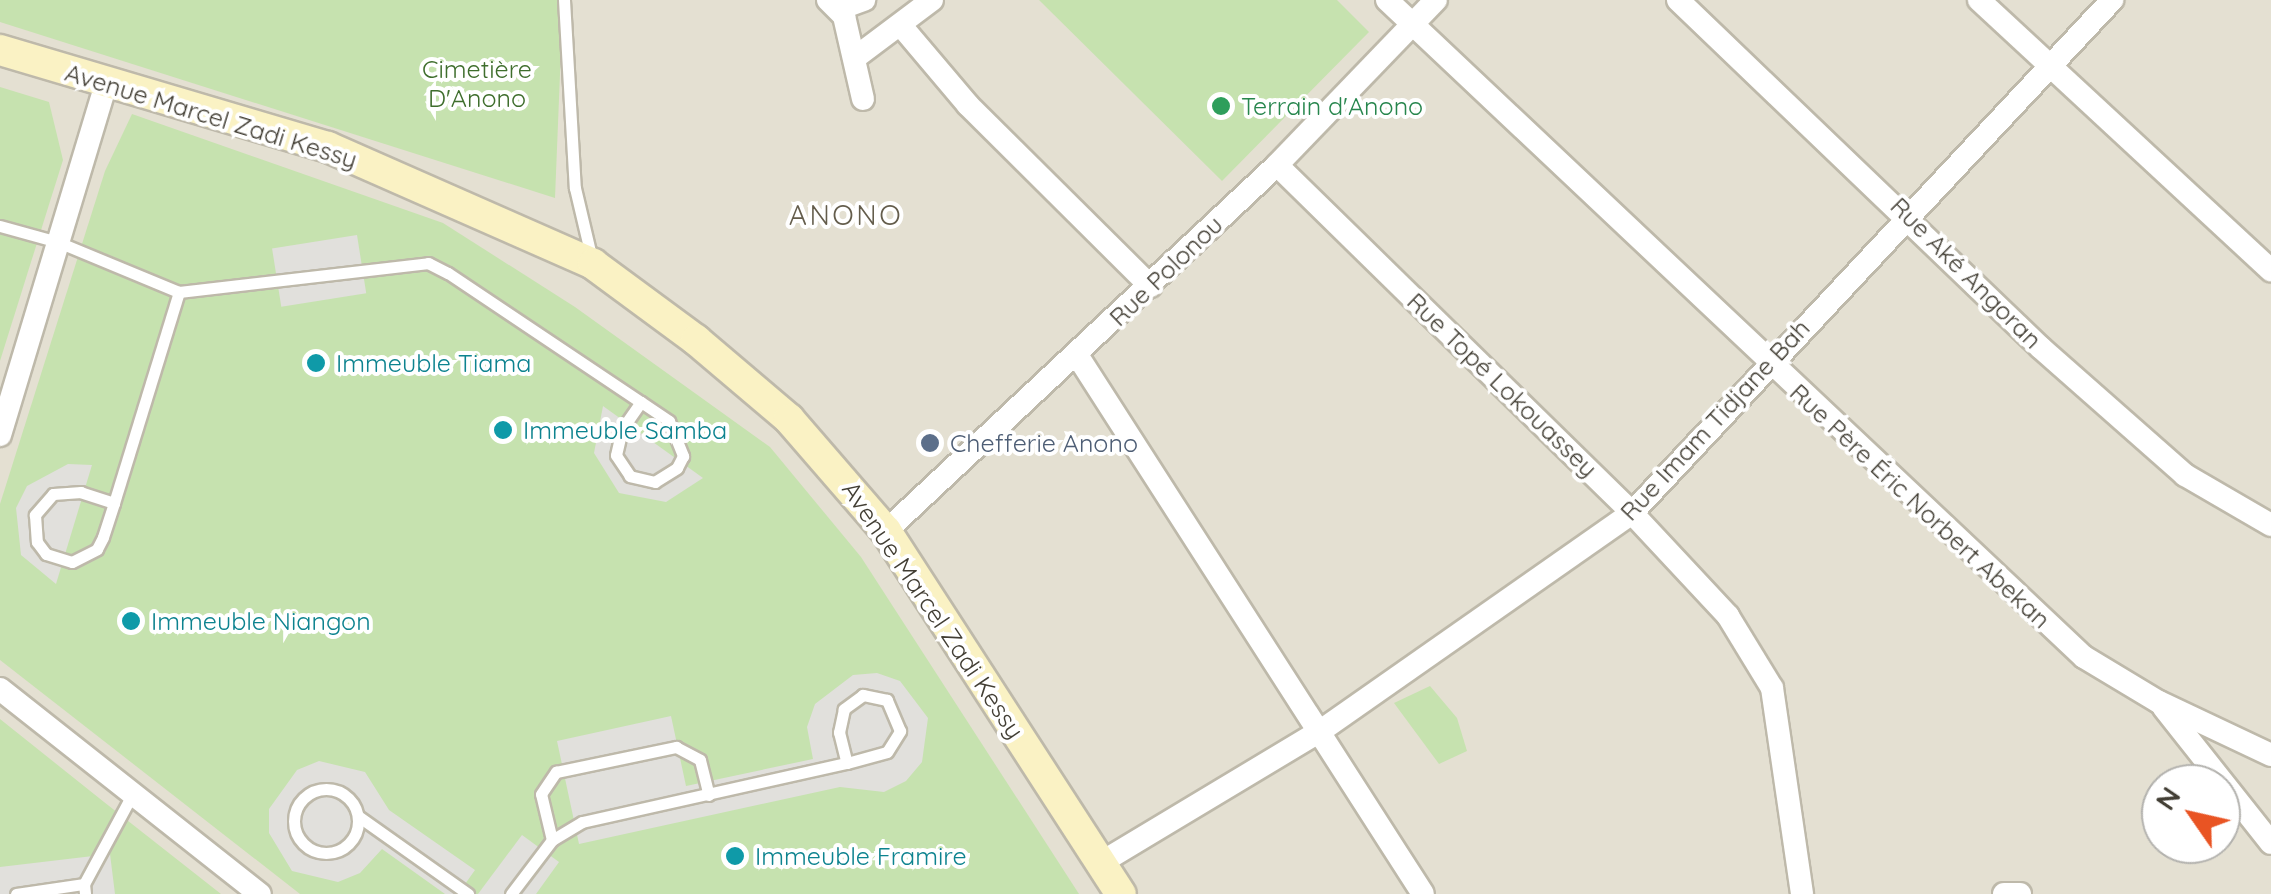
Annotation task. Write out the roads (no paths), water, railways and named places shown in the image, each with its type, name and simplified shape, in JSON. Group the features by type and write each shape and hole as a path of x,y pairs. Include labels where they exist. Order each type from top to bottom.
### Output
{"street":[{"path":"863,99 856,57 834,5 864,0"},
{"path":"856,57 903,28 932,0"},
{"name":"Rue Père Éric Norbert Abekan","path":"1387,0 2084,657 2159,702 2271,754"},
{"name":"Rue Polonou","path":"886,531 1278,165 1436,0"},
{"name":"Rue Aké Angoran","path":"1678,0 1907,214 2041,348 2185,475 2271,524"},
{"path":"1979,0 2271,270"},
{"name":"Rue Imam Tidjane Bah","path":"1102,862 1322,730 1632,513 1907,214 2112,0"},
{"path":"903,28 968,105 1150,286"},
{"name":"Avenue Marcel Zadi Kessy","path":"0,50 328,147 593,264 789,419 886,531 1122,894"},
{"path":"0,435 106,84"},
{"name":"Rue Topé Lokouassey","path":"1278,165 1632,513 1728,616 1772,688 1802,894"},
{"path":"1077,355 1322,730 1423,894"},
{"path":"0,689 260,894"},
{"path":"2159,702 2271,842"},
{"path":"2004,894 2020,894"}],"lane":[{"path":"564,0 575,188 593,264"},
{"path":"0,226 58,242 179,292 428,263 641,402 669,421 683,443 677,468 656,482 630,476 616,454 622,429 641,402"},
{"path":"114,504 80,492 54,494 35,515 38,542 58,560 86,558 103,538 114,504 179,292"},
{"path":"511,894 552,840 582,822 847,763 896,743 900,720 887,700 863,695 844,709 839,732 847,763"},
{"path":"552,840 540,794 556,772 676,747 700,760 709,794"},
{"path":"358,816 352,840 331,854 306,848 294,826 299,802 320,789 345,795 358,816 468,894"},
{"path":"16,894 84,889 133,793"}],"place":[{"name":"Terrain d'Anono","path":"1221,106"},
{"name":"Immeuble Tiama","path":"316,363"},
{"name":"Immeuble Samba","path":"503,430"},
{"name":"Chefferie Anono","path":"930,443"},
{"name":"Immeuble Niangon","path":"131,621"},
{"name":"Immeuble Framire","path":"735,856"}],"district":[{"name":"ANONO","path":"846,215"}],"park label":[{"name":"Cimetière D'Anono","path":"477,84"}]}
